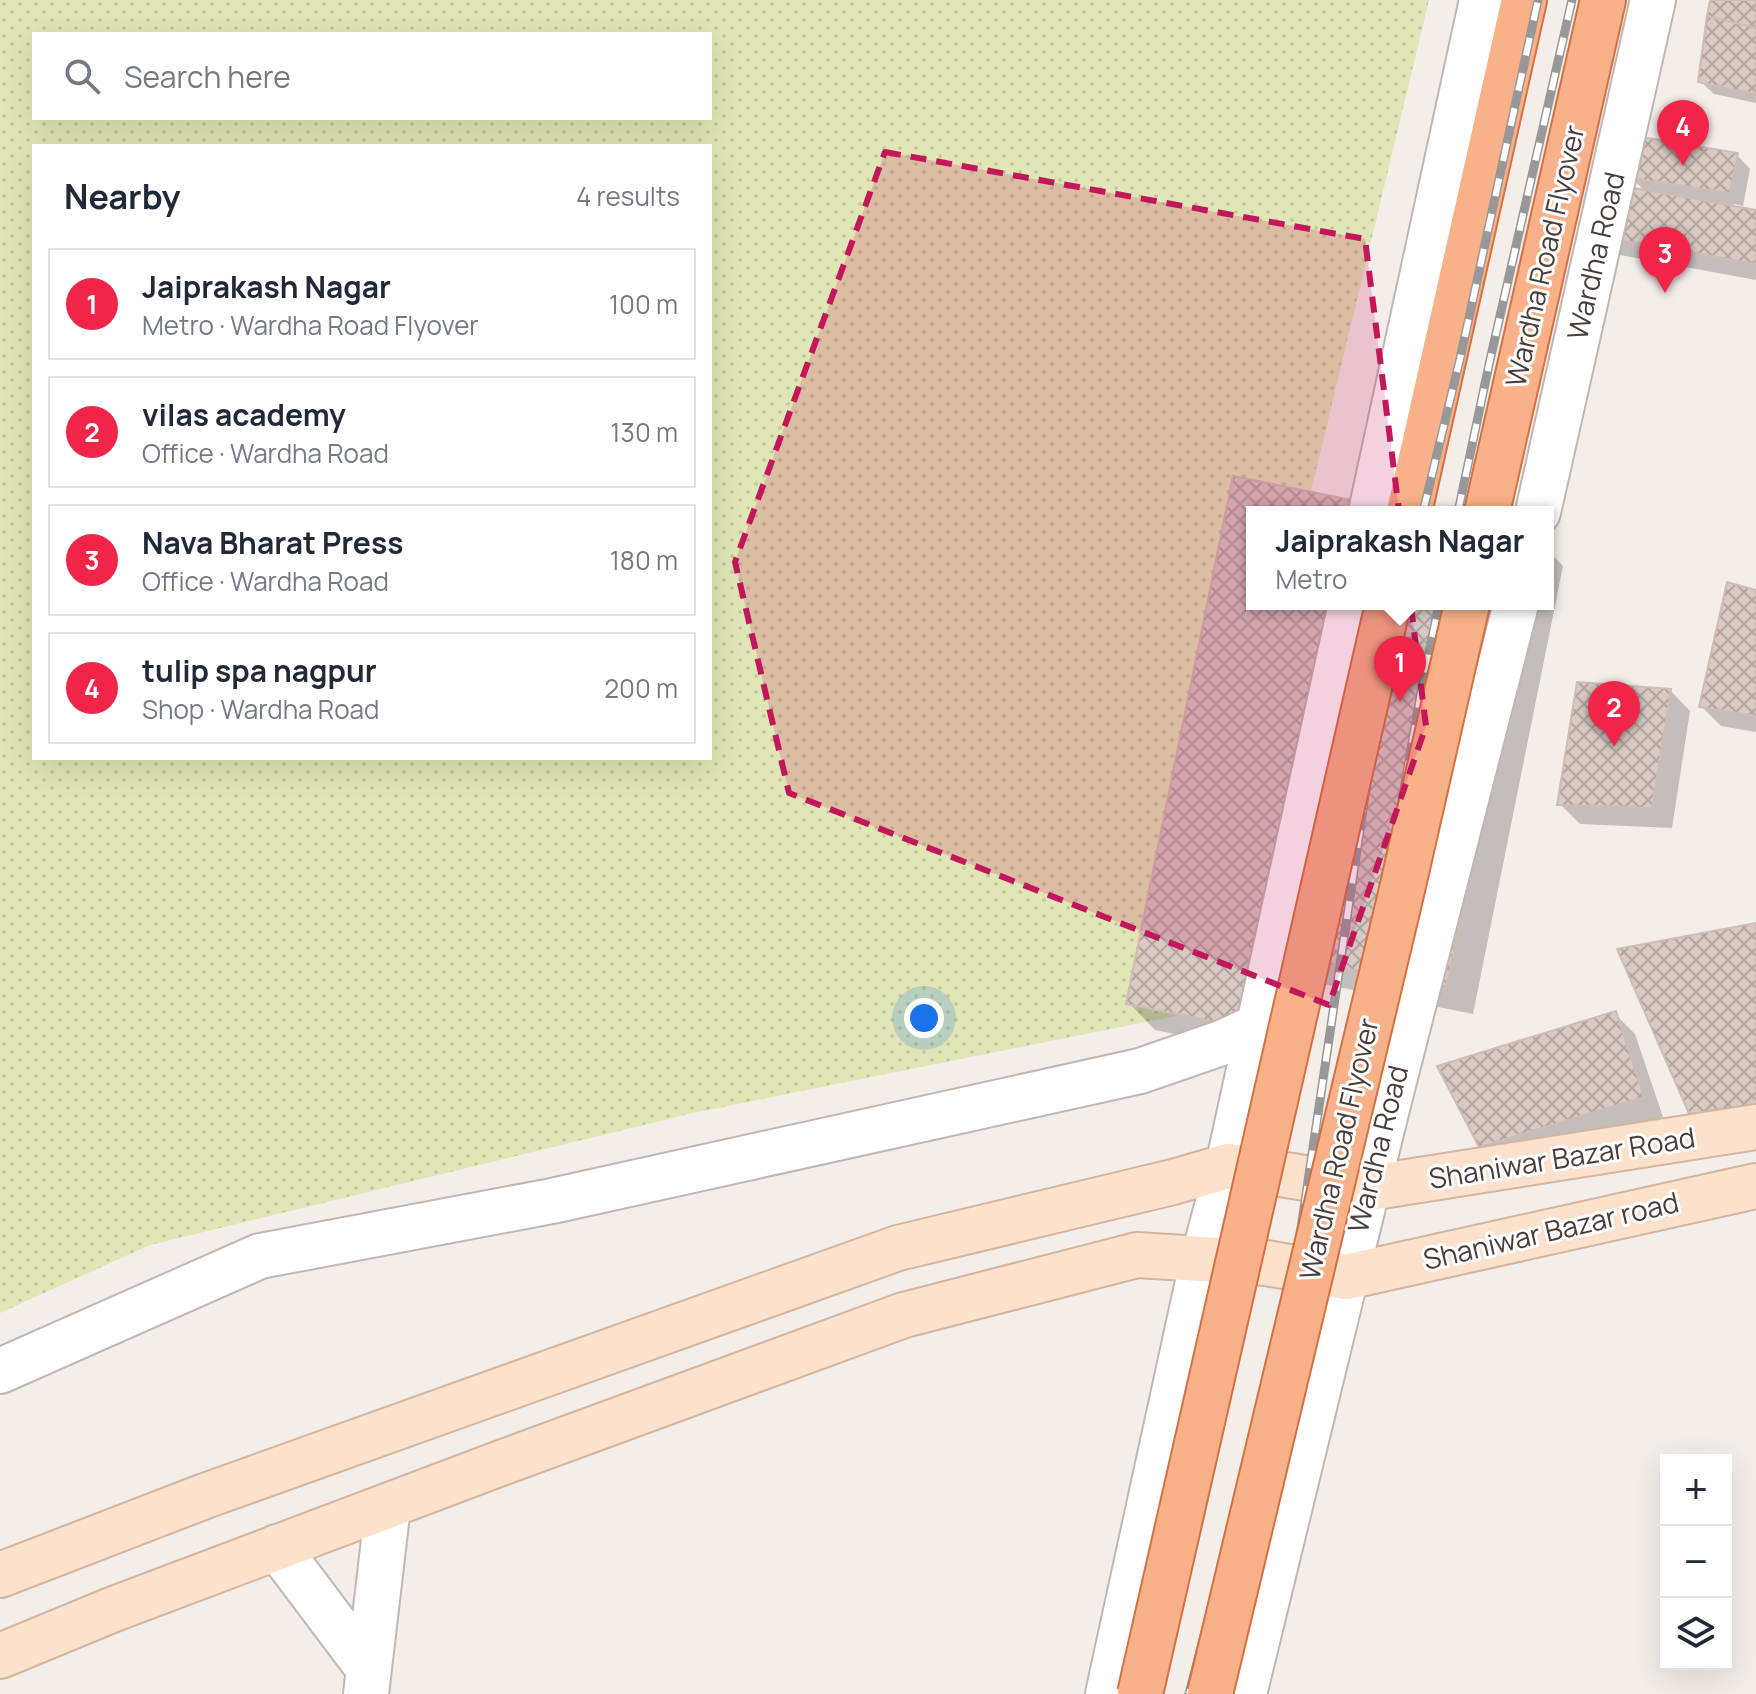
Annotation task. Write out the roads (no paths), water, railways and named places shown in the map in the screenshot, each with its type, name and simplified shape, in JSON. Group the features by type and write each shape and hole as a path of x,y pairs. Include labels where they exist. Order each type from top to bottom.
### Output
{"highway":[{"path":"1410,506 1524,0"},
{"name":"Wardha Road Flyover","path":"1488,506 1603,0"},
{"path":"1140,1694 1387,610"},
{"name":"Wardha Road Flyover","path":"1210,1694 1405,879 1466,610"}],"main road":[{"name":"Shaniwar Bazar Road","path":"1228,1166 1369,1188 1756,1127"},
{"path":"0,1575 205,1496 898,1248 1228,1166"},
{"name":"Shaniwar Bazar road","path":"1346,1277 1756,1186"},
{"path":"0,1656 277,1547 904,1315 1137,1255 1266,1263 1346,1277"}],"street":[{"path":"1372,506 1482,0"},
{"name":"Wardha Road","path":"1539,506 1653,0"},
{"path":"1108,1694 1350,610"},
{"name":"Wardha Road","path":"1244,1694 1514,610"},
{"path":"0,1371 260,1256 552,1201 1140,1071 1224,1042 1256,1027"},
{"path":"367,1681 388,1506"},
{"path":"277,1547 367,1681"}],"railway":[{"path":"1424,506 1460,359 1538,0"},
{"path":"1459,506 1572,0"},
{"path":"1189,1694 1290,1303 1382,681 1400,610"},
{"path":"1214,1694 1313,1308 1438,610"}],"place":[{"name":"tulip spa nagpur","path":"1683,166"},
{"name":"Nava Bharat Press","path":"1665,293"},
{"name":"Jaiprakash Nagar","path":"1400,702"},
{"name":"vilas academy","path":"1614,747"}]}
